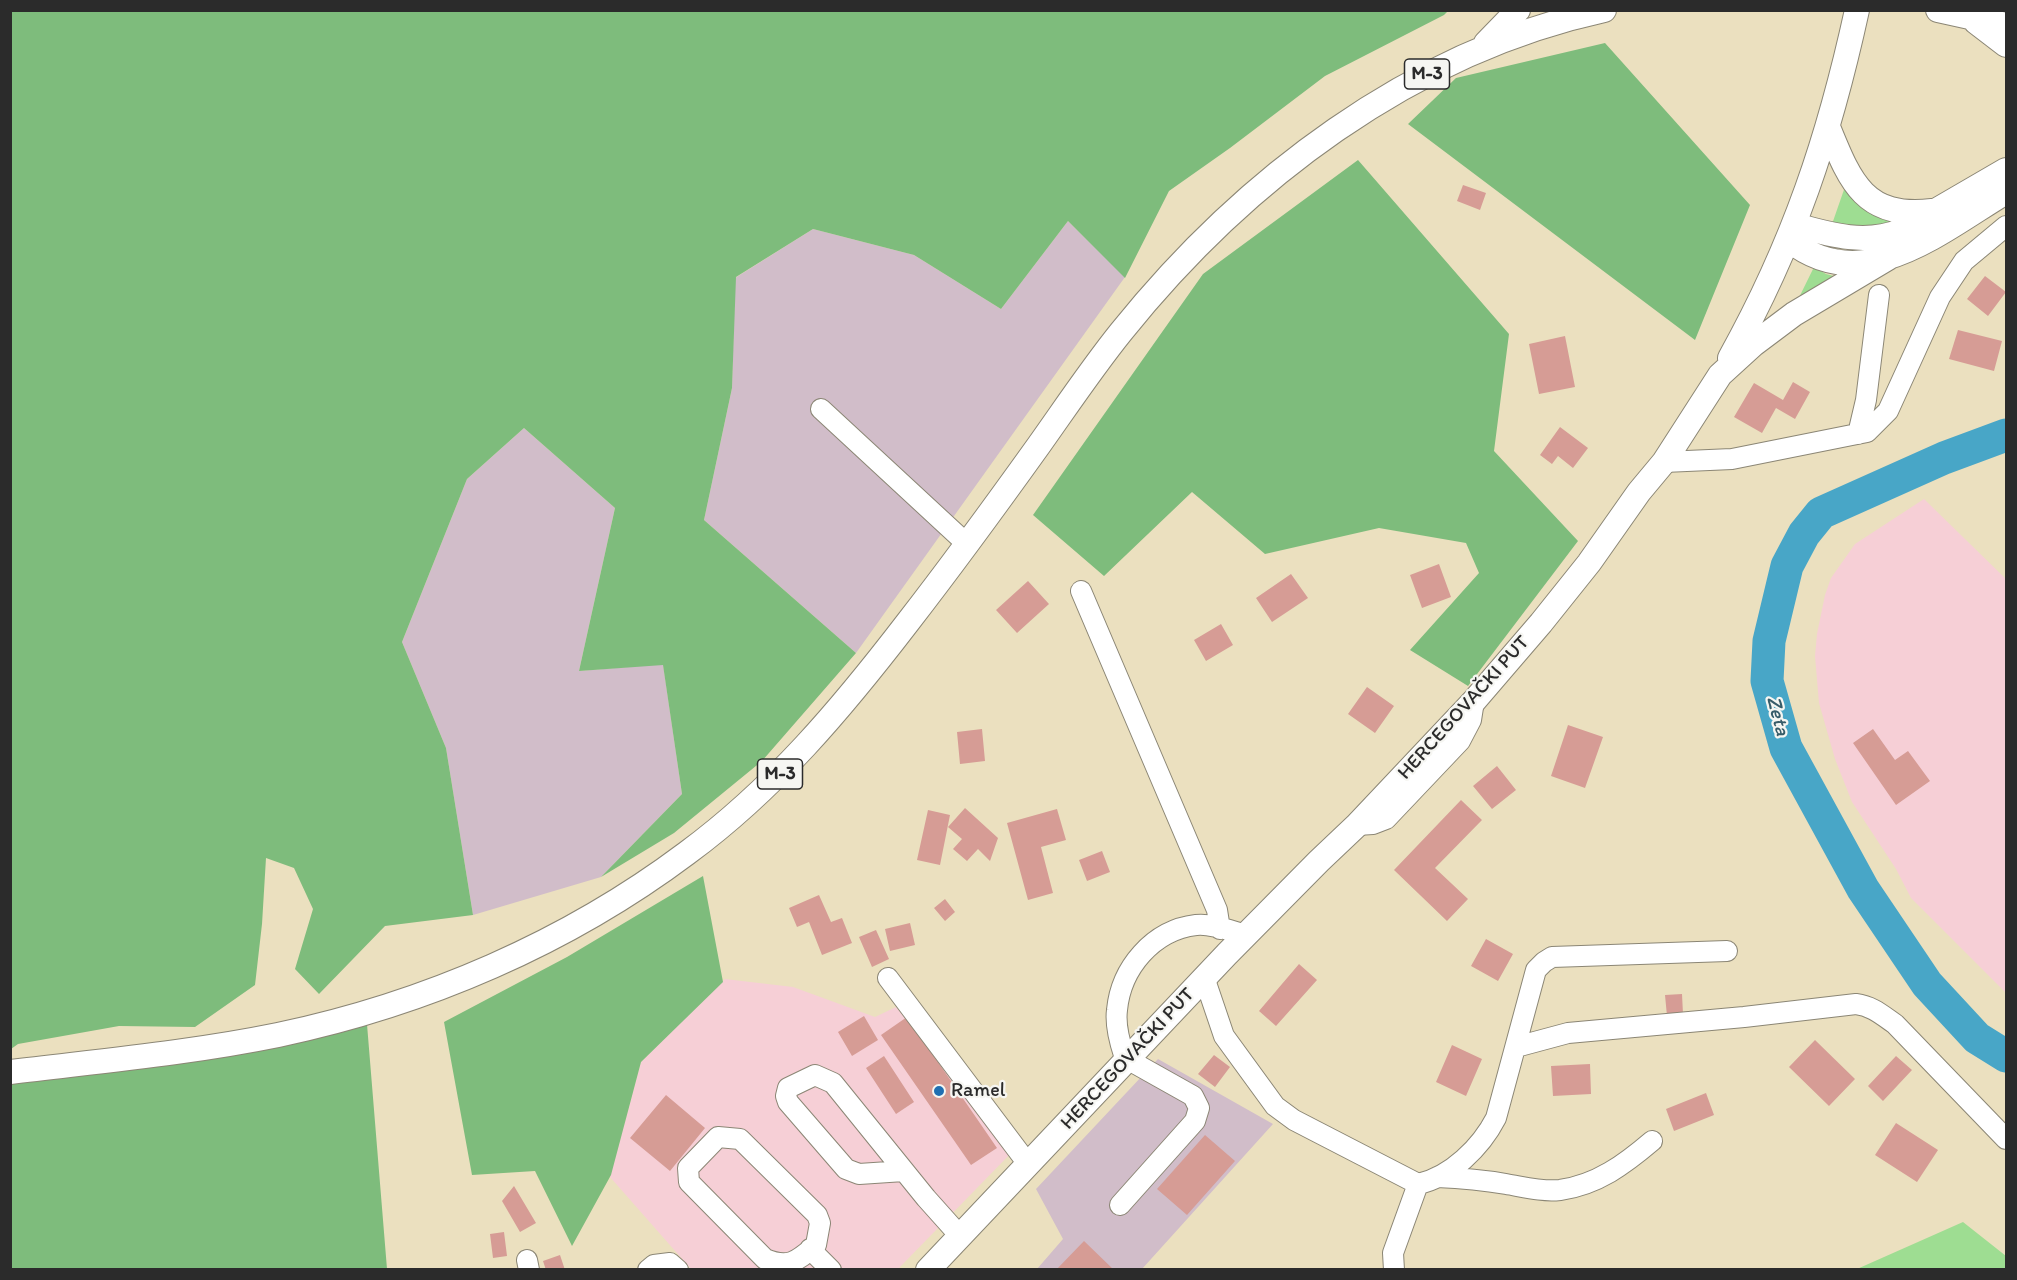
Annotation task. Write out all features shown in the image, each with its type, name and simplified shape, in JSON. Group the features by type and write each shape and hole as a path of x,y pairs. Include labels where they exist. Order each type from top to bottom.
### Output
{"main road":[{"path":"1479,50 1518,10"},
{"name":"M-3","path":"10,1072 215,1046 278,1035 336,1021 399,1002 505,960 571,927 640,886 687,854 727,822 774,779 842,707 968,545 1119,334 1167,278 1267,183 1345,125 1428,74 1479,50 1546,25 1604,10"},
{"path":"1720,375 1766,290 1792,232 1828,127 1857,10"},
{"path":"1938,10 2007,26"},
{"path":"1966,16 2007,45"},
{"path":"1828,127 1850,178 1870,199 1897,212 1935,211"},
{"path":"1792,232 1849,238 1877,238 1901,231 2007,170"},
{"path":"1720,375 1754,344 1794,314 1888,258 1919,245 2007,192"},
{"path":"1792,232 1807,253 1831,262 1862,264 1888,258"},
{"name":"HERCEGOVAČKI PUT","path":"928,1269 1204,977 1318,861 1357,825 1474,701 1573,583 1664,462 1720,375"}],"street":[{"path":"1664,462 1732,459 1867,432 1888,411 1940,297 1964,261 2007,226"},
{"path":"1858,434 1866,400 1879,295"},
{"path":"821,409 968,545"},
{"path":"1082,591 1217,910 1220,929"},
{"path":"1120,1205 1195,1121 1199,1108 1193,1096 1127,1059 1119,1036 1117,1010 1124,981 1137,959 1152,944 1176,930 1198,924 1245,935"},
{"path":"1204,977 1224,1036 1275,1106 1294,1120 1418,1184 1430,1182 1450,1170 1487,1136 1496,1118 1536,970 1544,962 1552,957 1727,951"},
{"path":"888,978 1028,1164"},
{"path":"1516,1047 1568,1033 1856,1004 1865,1005 1895,1024 2006,1139"},
{"path":"904,1171 859,1173 846,1169 788,1102 786,1096 789,1088 815,1075 833,1083 960,1236"},
{"path":"718,1137 741,1139 817,1215 820,1223 819,1234 816,1245 810,1249 792,1264 765,1259 689,1182 688,1168 718,1137"},
{"path":"1437,1178 1466,1178 1540,1190 1559,1190 1585,1185 1614,1171 1652,1141"},
{"path":"1394,1269 1393,1253 1418,1184"},
{"path":"810,1249 831,1269"},
{"path":"648,1269 654,1265 670,1263 678,1269"}],"shaded area":[{"path":"1068,221 1125,277 856,653 704,520 732,388 735,278 813,229 914,255 1001,309"},
{"path":"524,428 615,508 579,671 663,664 682,794 601,877 473,915 446,748 402,642 467,479"},
{"path":"1924,499 2006,579 2006,993 1911,898 1896,869 1852,802 1835,759 1819,703 1815,656 1817,634 1831,578 1855,544"},
{"path":"725,979 793,987 875,1017 896,1007 1016,1148 898,1269 691,1269 610,1177 641,1062"},
{"path":"1158,1059 1273,1124 1142,1269 1037,1269 1063,1239 1036,1189"}],"green space":[{"path":"11,10 1448,11 1325,76 1169,191 1125,278 1068,221 1001,309 914,255 813,229 736,277 732,388 704,520 856,653 762,761 674,833 601,877 682,794 663,665 579,671 615,508 524,428 467,479 402,642 446,748 473,915 385,926 319,994 295,969 313,909 294,868 266,858 255,985 195,1027 119,1026 18,1044 11,1049"},
{"path":"1605,43 1750,205 1695,340 1408,124 1456,78"},
{"path":"1358,160 1509,334 1494,451 1578,541 1468,686 1410,650 1479,573 1466,543 1379,528 1265,554 1192,492 1104,576 1033,515 1203,274"},
{"path":"1847,181 1914,224 1831,227"},
{"path":"1814,267 1826,274 1841,278 1786,324"},
{"path":"703,876 723,982 641,1062 611,1175 572,1246 535,1171 472,1175 444,1022 567,957"},
{"path":"366,1012 387,1269 11,1269 10,1072"},
{"path":"1963,1222 2006,1256 2006,1269 1857,1269"}],"building":[{"path":"1463,185 1486,193 1480,210 1457,201"},
{"path":"1985,276 2006,292 1988,316 1967,299"},
{"path":"1958,330 2002,341 1994,371 1949,359"},
{"path":"1565,336 1575,387 1539,394 1529,344"},
{"path":"1793,382 1810,392 1795,419 1776,408 1762,433 1734,417 1754,383 1783,400"},
{"path":"1560,427 1588,448 1573,468 1558,456 1552,464 1540,455"},
{"path":"1439,564 1451,597 1422,608 1410,575"},
{"path":"1291,574 1308,598 1272,622 1256,598"},
{"path":"1028,581 1049,604 1017,633 996,610"},
{"path":"1221,624 1233,645 1206,661 1194,640"},
{"path":"1367,687 1394,706 1375,733 1348,714"},
{"path":"1568,725 1603,737 1585,788 1551,776"},
{"path":"982,729 985,761 960,764 957,732"},
{"path":"1873,729 1895,760 1908,751 1930,781 1896,805 1853,743"},
{"path":"1497,766 1516,790 1492,809 1473,786"},
{"path":"1461,800 1482,820 1435,868 1468,899 1447,921 1394,870"},
{"path":"965,808 998,838 990,861 978,849 967,861 953,849 962,839 948,827"},
{"path":"1057,809 1066,840 1041,847 1053,893 1028,900 1007,823"},
{"path":"928,810 950,815 940,865 917,860"},
{"path":"1102,851 1110,872 1087,881 1079,860"},
{"path":"819,895 831,922 842,918 852,943 822,955 809,922 797,927 789,908"},
{"path":"945,899 955,912 945,921 934,908"},
{"path":"910,923 915,945 890,951 885,929"},
{"path":"876,930 889,959 872,967 859,937"},
{"path":"1486,939 1513,954 1498,981 1471,966"},
{"path":"1299,964 1317,980 1276,1026 1259,1011"},
{"path":"1682,994 1683,1014 1667,1016 1665,995"},
{"path":"864,1016 878,1040 852,1056 838,1032"},
{"name":"Ramel","path":"907,1017 997,1148 971,1165 881,1035"},
{"path":"1815,1040 1855,1079 1829,1106 1789,1067"},
{"path":"1452,1045 1482,1059 1466,1096 1436,1082"},
{"path":"1214,1055 1230,1067 1215,1087 1198,1074"},
{"path":"884,1056 914,1102 896,1114 866,1068"},
{"path":"1896,1056 1912,1070 1883,1101 1868,1086"},
{"path":"1590,1064 1591,1094 1553,1096 1551,1066"},
{"path":"1706,1093 1714,1115 1674,1131 1666,1109"},
{"path":"666,1095 705,1128 670,1171 630,1138"},
{"path":"1896,1123 1938,1150 1917,1182 1875,1155"},
{"path":"1205,1135 1235,1161 1187,1215 1157,1189"},
{"path":"514,1186 536,1223 520,1232 502,1201"},
{"path":"504,1232 507,1256 493,1258 490,1234"},
{"path":"1084,1241 1114,1270 1056,1270"},
{"path":"560,1255 565,1270 546,1270 543,1261"}],"waterway":[{"name":"Zeta","path":"2006,435 1944,458 1821,513 1804,534 1787,566 1769,641 1767,681 1786,748 1863,889 1927,984 1977,1038 2006,1056"}],"place":[{"name":"Ramel","path":"939,1091"}]}
